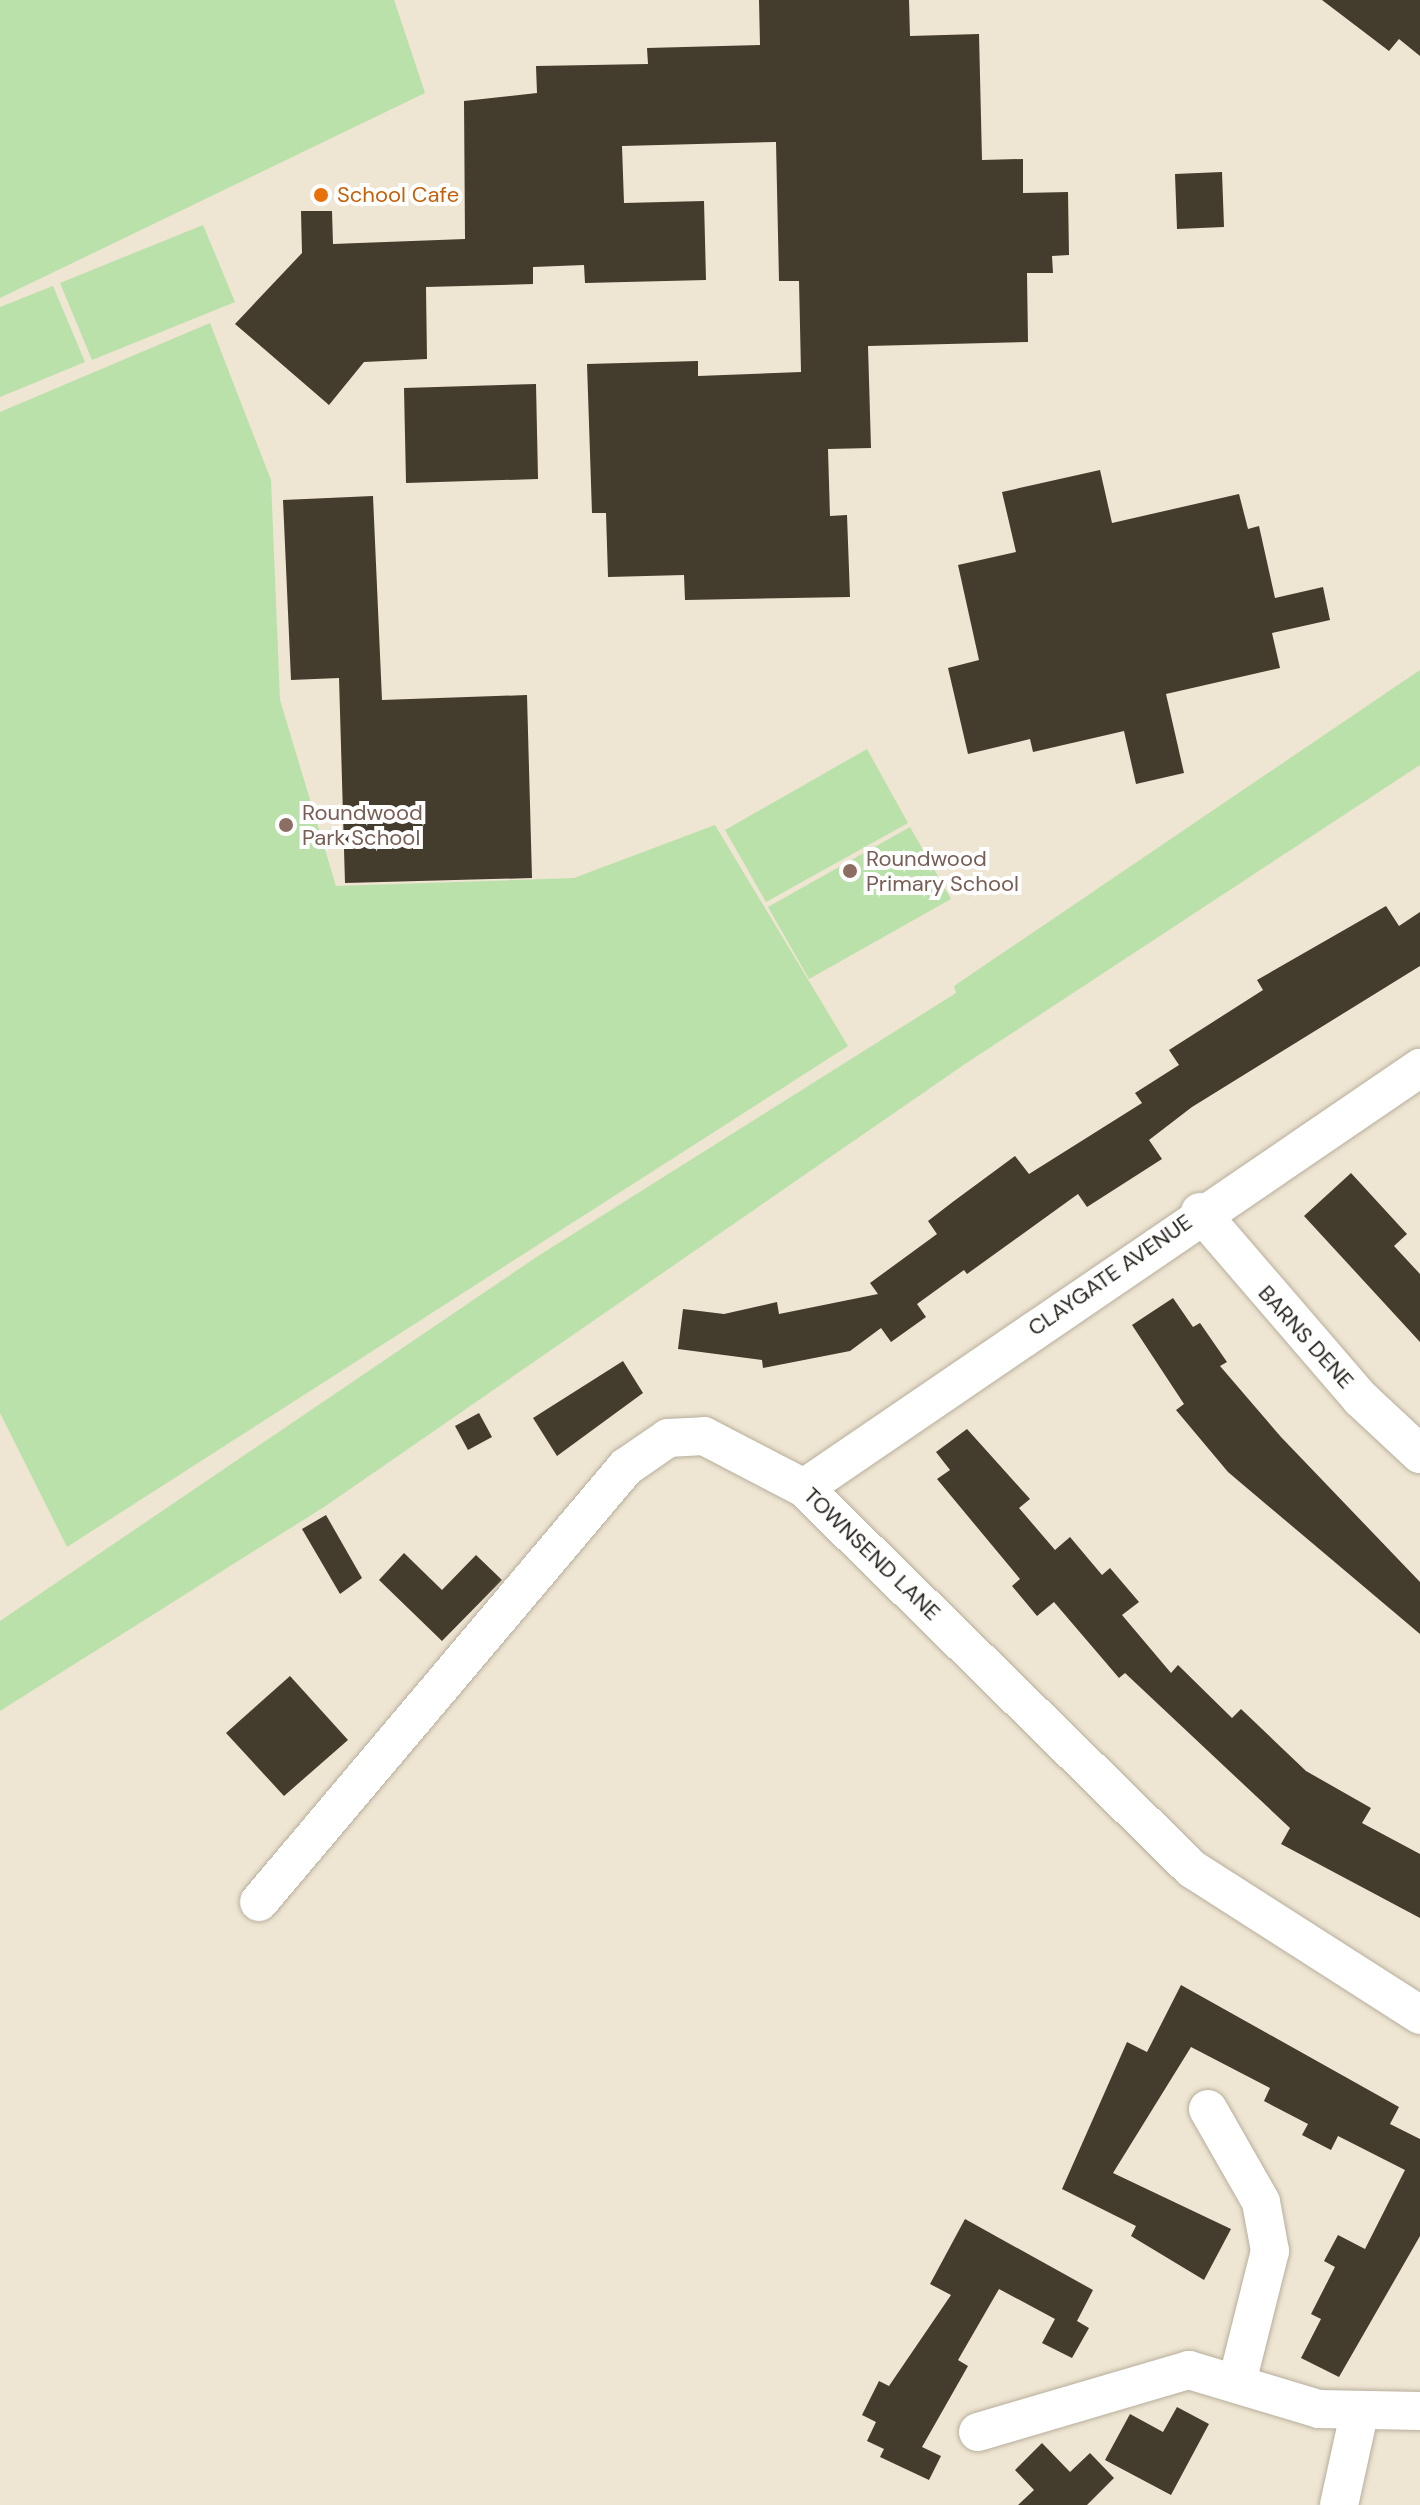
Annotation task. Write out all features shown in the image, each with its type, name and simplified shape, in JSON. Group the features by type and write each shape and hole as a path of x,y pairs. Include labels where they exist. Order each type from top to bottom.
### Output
{"street":[{"name":"CLAYGATE AVENUE","path":"804,1488 1200,1212 1420,1068"},
{"name":"BARNS DENE","path":"1200,1212 1361,1399 1420,1454"},
{"name":"TOWNSEND LANE","path":"259,1902 448,1672 651,1448 683,1435 726,1441 804,1488 1192,1869 1420,2015"},
{"path":"1208,2109 1261,2202 1270,2251 1237,2382"},
{"path":"978,2432 1159,2375 1189,2370 1359,2414 1420,2411"},
{"path":"1339,2505 1359,2414"}],"green space":[{"path":"0,0 394,0 425,93 0,298"},
{"path":"203,225 235,302 92,360 60,283"},
{"path":"53,286 85,362 0,397 0,307"},
{"path":"210,323 271,480 280,700 336,886 574,878 715,825 848,1046 67,1547 0,1413 0,412"},
{"path":"1420,670 1420,765 965,1064 324,1507 0,1711 0,1621 538,1256 956,993 954,986"},
{"path":"867,749 908,823 766,902 725,830"},
{"path":"910,827 951,899 809,979 768,907"}],"building":[{"path":"759,0 909,0 910,36 979,34 982,160 1023,159 1023,193 1068,192 1069,255 1052,256 1053,273 1027,273 1028,342 868,346 871,448 828,449 830,516 847,515 850,597 685,600 684,575 608,577 606,513 592,513 587,364 698,361 698,376 801,372 799,281 779,281 776,142 622,146 624,203 704,201 706,280 585,283 584,265 533,267 533,284 426,287 427,359 364,362 329,405 235,324 302,253 301,211 332,211 333,244 465,239 464,101 537,93 536,66 648,64 647,48 760,45"},
{"path":"1322,0 1420,0 1420,56 1399,39 1389,51"},
{"path":"1222,172 1224,227 1177,229 1175,174"},
{"path":"536,384 538,479 406,483 404,388"},
{"path":"1100,470 1112,523 1239,494 1248,529 1259,526 1275,598 1323,587 1330,620 1272,633 1280,668 1166,694 1184,773 1136,784 1124,731 1033,752 1030,739 968,754 948,668 979,660 958,565 1016,552 1002,492"},
{"path":"373,496 382,700 527,695 532,878 345,883 339,678 291,680 283,500"},
{"path":"1386,906 1399,926 1420,912 1420,966 1192,1107 1149,1140 1162,1159 1087,1207 1078,1194 967,1274 964,1270 917,1304 926,1317 891,1342 881,1328 850,1351 763,1368 762,1360 678,1349 683,1309 724,1314 777,1302 779,1314 878,1294 870,1283 937,1234 928,1221 954,1201 1015,1156 1029,1174 1142,1103 1135,1093 1179,1065 1169,1050 1263,990 1257,980"},
{"path":"1351,1173 1407,1234 1394,1246 1420,1274 1420,1342 1304,1216"},
{"path":"1173,1298 1193,1327 1200,1323 1227,1362 1220,1366 1281,1437 1420,1582 1420,1634 1228,1472 1176,1410 1184,1404 1132,1325"},
{"path":"623,1361 643,1393 557,1456 533,1418"},
{"path":"479,1413 492,1437 468,1450 455,1426"},
{"path":"967,1429 1030,1499 1019,1508 1055,1550 1070,1537 1102,1575 1110,1568 1139,1602 1122,1615 1171,1673 1178,1665 1232,1718 1241,1709 1306,1771 1371,1808 1362,1823 1420,1854 1420,1918 1281,1844 1290,1828 1125,1673 1119,1678 1054,1602 1037,1616 1012,1586 1020,1579 937,1479 950,1470 936,1452"},
{"path":"326,1515 362,1578 340,1594 302,1529"},
{"path":"404,1553 442,1590 476,1555 502,1580 442,1641 379,1580"},
{"path":"290,1676 348,1740 284,1796 226,1733"},
{"path":"1181,1985 1399,2107 1390,2124 1420,2139 1420,2236 1339,2377 1301,2358 1321,2319 1311,2314 1335,2267 1324,2261 1338,2235 1365,2249 1405,2170 1338,2136 1331,2150 1302,2135 1308,2124 1264,2101 1270,2088 1191,2047 1113,2173 1231,2229 1204,2280 1131,2236 1136,2226 1062,2189 1127,2042 1147,2052"},
{"path":"965,2219 1093,2290 1077,2321 1089,2328 1072,2358 1042,2343 1055,2319 999,2289 958,2360 968,2366 922,2447 941,2456 929,2480 880,2457 884,2449 867,2441 876,2422 862,2415 879,2381 889,2386 951,2295 930,2284"},
{"path":"1177,2407 1209,2424 1171,2495 1105,2460 1130,2414 1163,2432"},
{"path":"1042,2443 1070,2472 1090,2453 1114,2478 1087,2505 1018,2505 1034,2490 1015,2470"}],"place":[{"name":"School Cafe","path":"321,195"},
{"name":"Roundwood Park School","path":"286,825"},
{"name":"Roundwood Primary School","path":"850,871"}]}
